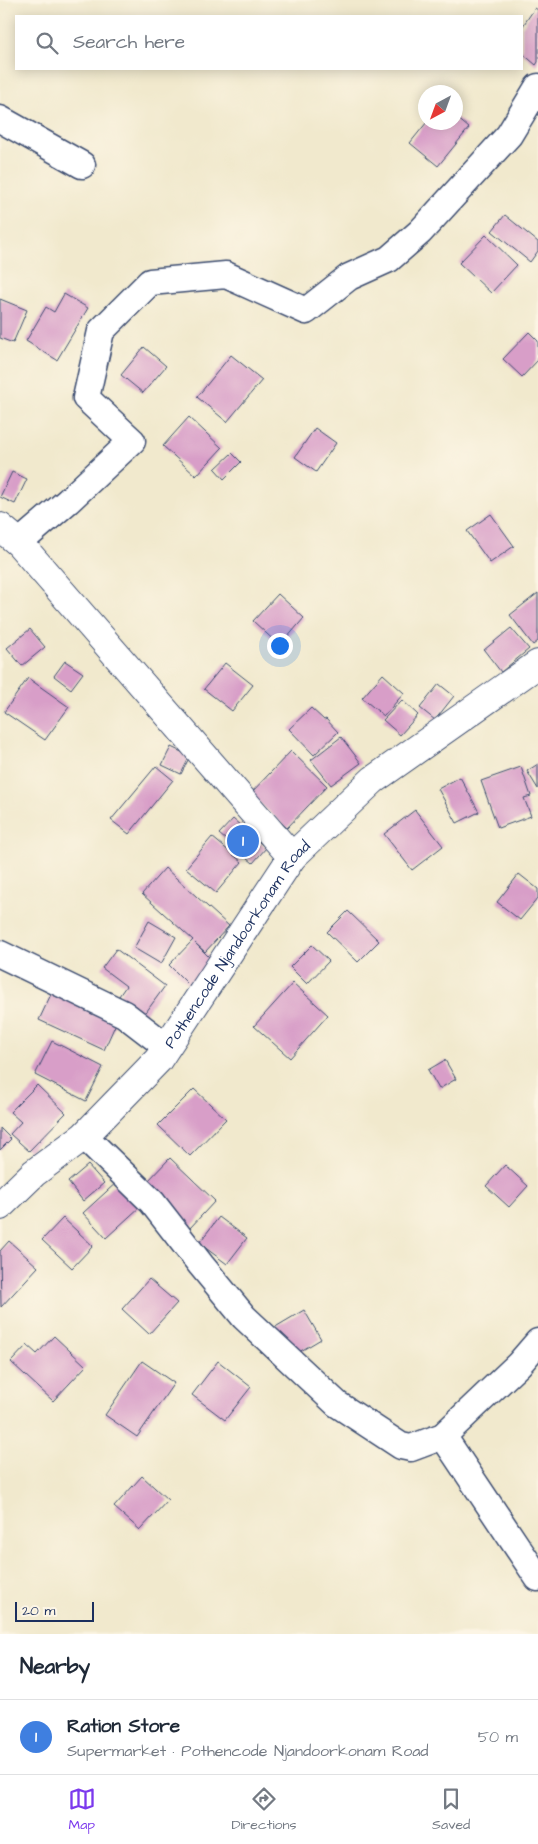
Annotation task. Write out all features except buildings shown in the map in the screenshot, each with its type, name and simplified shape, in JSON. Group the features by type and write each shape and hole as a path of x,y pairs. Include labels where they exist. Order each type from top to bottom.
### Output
{"main road":[{"path":"9,535 292,858"},
{"name":"Pothencode Njandoorkonam Road","path":"2,1199 84,1136 158,1060 292,858 373,780 538,664"}],"street":[{"path":"9,535 68,501 132,441 86,398 101,331 150,282 226,275 306,311 349,277 389,259 420,232 510,134 538,87"},
{"path":"0,119 82,165"},
{"path":"0,954 124,1014 167,1047"},
{"path":"84,1136 152,1202 244,1317 337,1404 401,1446 411,1448 443,1436 519,1364 538,1342"},
{"path":"443,1436 538,1578"}],"place":[{"name":"Ration Store","path":"243,841"}]}
